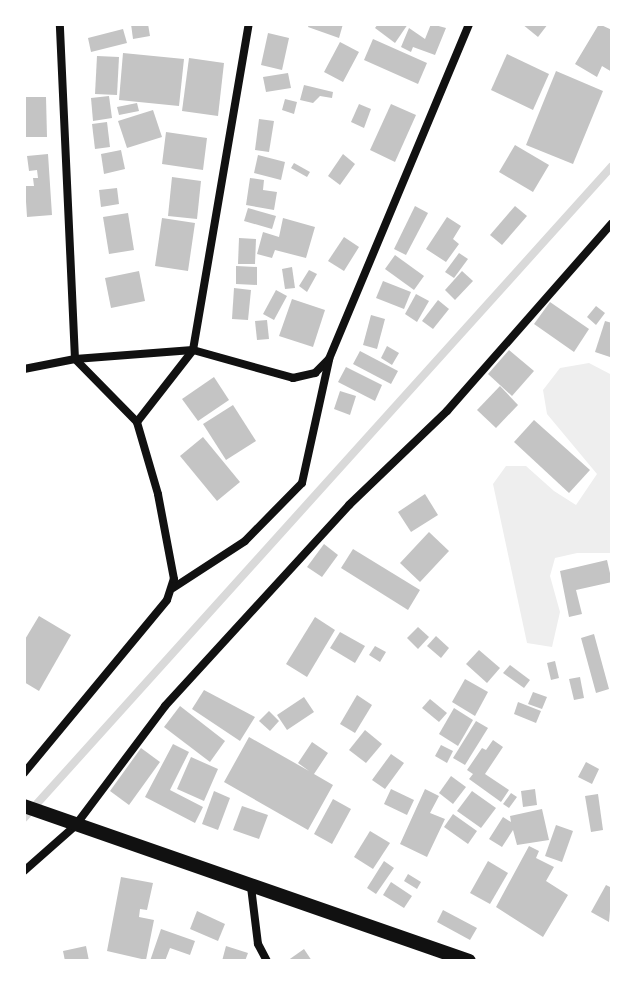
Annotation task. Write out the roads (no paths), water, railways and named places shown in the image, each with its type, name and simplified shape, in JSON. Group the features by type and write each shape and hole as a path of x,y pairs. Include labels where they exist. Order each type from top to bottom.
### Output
{"street":[{"path":"60,24 75,359 137,422 168,541 173,588"},
{"path":"137,422 193,350 249,24"},
{"path":"24,773 173,588 245,541 302,483 329,359 469,24"},
{"path":"24,871 69,823 165,706 349,505 447,411 612,223"},
{"path":"24,369 75,359 193,350 293,378 315,373 329,359"},
{"path":"24,806 469,961"},
{"path":"251,887 258,944 267,961"}],"waterway":[{"path":"24,818 612,166"}]}
